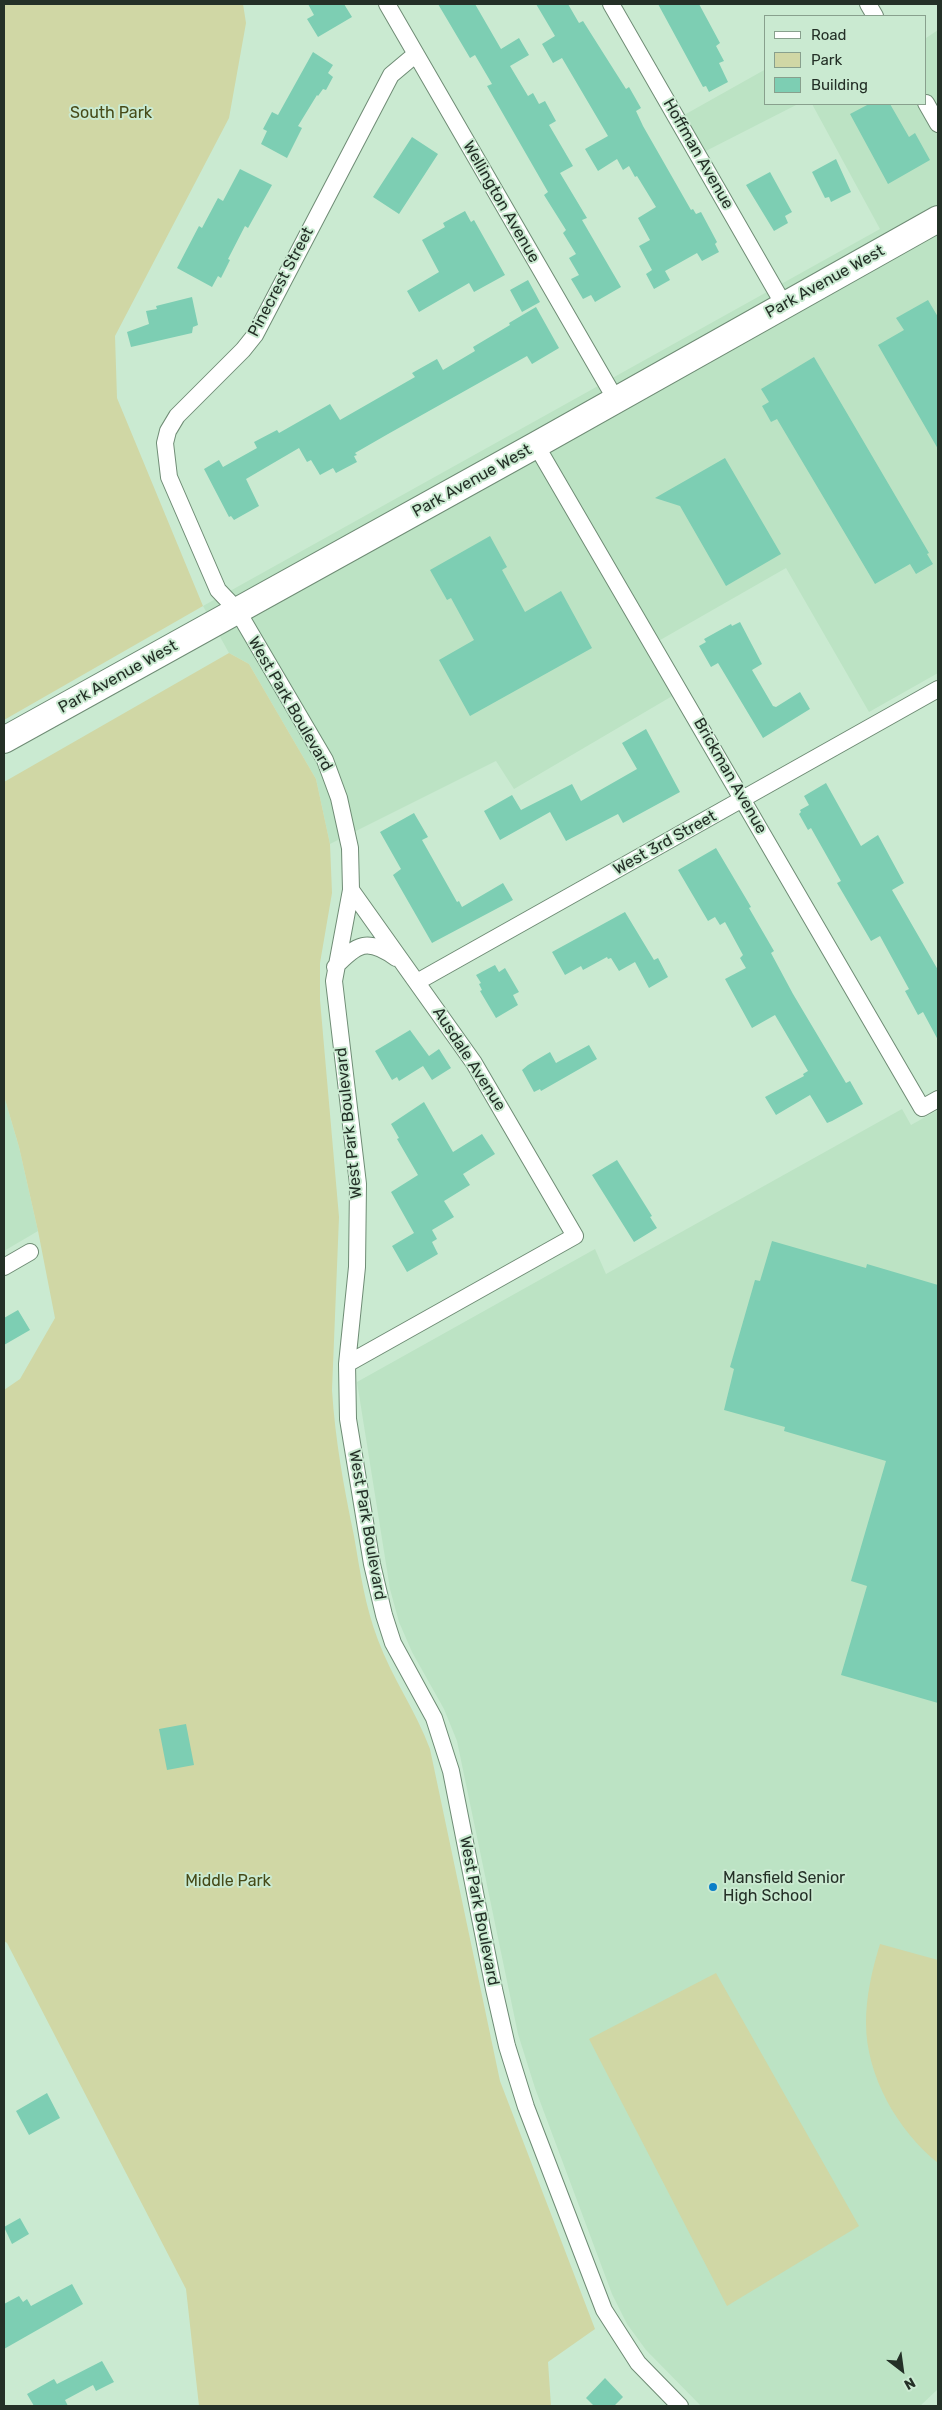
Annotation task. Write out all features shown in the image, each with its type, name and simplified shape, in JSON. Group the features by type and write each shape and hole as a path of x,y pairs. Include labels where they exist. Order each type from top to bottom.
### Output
{"main road":[{"name":"Park Avenue West","path":"4,740 536,446 938,219"}],"street":[{"name":"Wellington Avenue","path":"387,4 616,400"},
{"name":"Hoffman Avenue","path":"611,4 784,305"},
{"path":"868,4 874,15"},
{"name":"Pinecrest Street","path":"237,610 218,590 169,477 164,454 168,431 177,416 194,396 255,335 391,75 416,54"},
{"path":"927,105 938,124"},
{"name":"Brickman Avenue","path":"536,446 922,1108 938,1099"},
{"name":"West Park Boulevard","path":"237,610 325,760 339,798 350,848 351,890 335,967 334,994 358,1184 356,1267 347,1364 346,1399 377,1588 393,1643 434,1718 443,1742 451,1771 494,1989 507,2046 526,2108 604,2310 638,2362 680,2406"},
{"name":"West 3rd Street","path":"417,982 938,689"},
{"name":"Ausdale Avenue","path":"347,1364 575,1236 474,1063 351,890"},
{"path":"335,967 350,951 360,946 372,945 384,950 404,964"},
{"path":"4,1267 30,1252"}],"shaded area":[{"path":"938,30 938,673 869,712 786,568 648,647 674,695 514,789 496,761 330,844 316,779 249,664 229,653 203,606 880,229 813,105 927,105 927,37"},
{"path":"764,70 764,105 796,105 700,154 677,119"},
{"path":"4,1096 19,1147 38,1231 4,1251"},
{"name":"Mansfield Senior High School","path":"902,1109 911,1125 938,1110 938,2389 920,2406 701,2406 646,2350 627,2324 612,2294 535,2088 518,2034 457,1741 444,1709 412,1652 399,1622 390,1589 357,1382 595,1249 606,1274"}],"green space":[{"name":"South Park","path":"4,4 243,4 246,23 229,118 115,336 117,398 203,606 4,720"},
{"name":"Middle Park","path":"229,653 249,664 316,779 330,844 332,893 320,963 320,1000 339,1217 332,1390 343,1482 366,1601 373,1627 430,1749 500,2081 595,2329 548,2362 551,2406 199,2406 186,2289 7,1943 4,1941 4,1390 20,1379 55,1318 19,1147 4,1096 4,782"},
{"path":"880,1944 938,1960 938,2163 923,2150 898,2119 878,2082 872,2063 867,2043 866,2013 870,1983"},
{"path":"716,1973 859,2226 727,2306 589,2039"}],"building":[{"path":"308,4 344,4 352,17 318,37 307,19 314,15"},
{"path":"438,4 475,4 501,49 519,38 529,55 510,66 528,96 533,93 539,104 545,101 556,121 549,125 573,166 560,173 587,218 582,220 621,287 595,302 591,295 583,299 571,279 579,275 569,258 576,254 563,233 566,230 544,195 548,192 487,86 492,84 475,55 470,58"},
{"path":"536,4 568,4 579,23 583,21 626,89 629,87 641,108 636,111 643,126 691,210 693,209 696,214 701,212 717,242 715,244 719,252 702,261 697,253 665,271 670,280 654,289 646,274 652,270 639,246 650,240 638,218 656,207 629,166 623,170 617,159 598,171 585,149 608,136 562,58 553,63 542,44 555,36"},
{"path":"658,4 699,4 720,43 716,46 724,61 719,63 728,82 709,92 706,86 703,87"},
{"path":"313,52 333,65 328,73 333,77 326,90 323,89 317,95 298,126 302,128 287,158 261,144 267,131 263,129 272,112 278,115"},
{"path":"867,105 891,105 909,137 915,133 930,160 888,184 850,114"},
{"path":"412,137 438,154 399,214 373,197"},
{"path":"836,159 851,192 831,202 829,197 825,198 812,172"},
{"path":"240,169 272,185 248,228 245,226 228,259 230,260 221,278 218,276 212,287 177,268 199,226 202,228 218,198 223,201"},
{"path":"770,172 792,212 785,216 788,223 774,231 746,185"},
{"path":"465,211 471,222 474,220 505,275 474,292 469,283 419,312 407,291 439,272 422,240 445,227 443,223"},
{"path":"528,280 540,302 522,312 510,290"},
{"path":"192,297 198,325 193,327 192,333 131,347 127,332 149,324 146,311 157,309 156,306"},
{"path":"928,300 938,317 938,449 878,345 904,330 896,318"},
{"path":"536,307 559,348 532,364 527,356 355,453 357,455 354,456 357,462 336,473 333,468 320,475 311,460 307,462 299,448 246,479 259,506 234,520 231,516 229,517 204,469 219,460 223,467 257,448 254,442 277,430 279,433 330,404 340,420 415,377 412,373 437,359 443,370 475,351 473,347"},
{"path":"814,357 929,553 927,554 933,564 916,574 910,564 875,584 777,419 771,422 762,406 769,402 761,389"},
{"path":"725,458 781,554 726,586 680,506 655,498"},
{"path":"490,536 507,567 502,570 525,612 561,591 592,648 470,716 439,660 474,640 451,598 447,600 430,570"},
{"path":"740,622 762,664 752,670 773,706 776,707 800,692 810,709 763,738 718,663 711,667 699,646 706,642 704,639 731,624 732,626"},
{"path":"646,729 680,792 623,823 618,814 566,841 550,812 500,840 484,811 512,795 521,810 572,784 581,801 637,769 622,743"},
{"path":"826,783 861,846 878,835 904,883 892,890 938,970 938,1040 923,1012 918,1015 905,991 909,989 880,936 871,941 837,883 841,881 811,828 808,830 799,814 800,810 809,805 804,796"},
{"path":"414,813 428,837 422,840 457,902 459,901 462,907 503,883 513,900 432,943 393,875 401,869 380,832"},
{"path":"716,848 751,907 749,908 774,951 771,953 793,994 846,1083 850,1081 863,1104 832,1121 827,1123 810,1095 776,1115 765,1097 804,1076 803,1074 808,1071 775,1015 752,1028 725,979 746,968 740,958 743,955 725,922 720,925 715,917 708,921 678,870"},
{"path":"625,912 654,960 658,958 668,977 649,988 635,962 619,971 611,958 608,959 607,957 583,970 581,966 565,975 552,952"},
{"path":"495,965 499,972 505,968 519,992 513,995 518,1005 496,1018 480,991 482,990 479,984 481,983 476,975"},
{"path":"410,1030 429,1056 439,1049 451,1068 432,1080 423,1066 399,1081 397,1077 392,1080 375,1051"},
{"path":"589,1045 597,1059 541,1091 540,1089 534,1092 522,1070 550,1052 556,1063"},
{"path":"424,1102 453,1152 482,1134 495,1154 463,1174 470,1185 444,1201 454,1217 432,1230 437,1239 432,1242 438,1254 407,1272 392,1246 414,1233 391,1192 418,1175 397,1139 399,1138 391,1124"},
{"path":"617,1160 652,1216 650,1217 657,1228 634,1242 592,1175"},
{"path":"772,1241 866,1268 867,1264 938,1285 938,1703 841,1675 867,1586 851,1581 886,1461 784,1431 785,1427 724,1410 734,1369 730,1367 755,1280 760,1281"},
{"path":"18,1310 30,1330 4,1345 4,1318"},
{"path":"186,1724 194,1765 167,1770 159,1729"},
{"path":"47,2093 60,2118 29,2135 16,2111"},
{"path":"20,2218 29,2234 12,2244 4,2227"},
{"path":"72,2284 83,2304 4,2349 4,2304 19,2296 23,2302 27,2299 31,2306"},
{"path":"102,2361 114,2382 96,2391 93,2385 65,2400 68,2406 34,2406 27,2394 54,2379 57,2384"},
{"path":"605,2378 623,2397 614,2406 594,2406 586,2398"}],"place":[{"name":"Mansfield Senior High School","path":"713,1887"}]}
